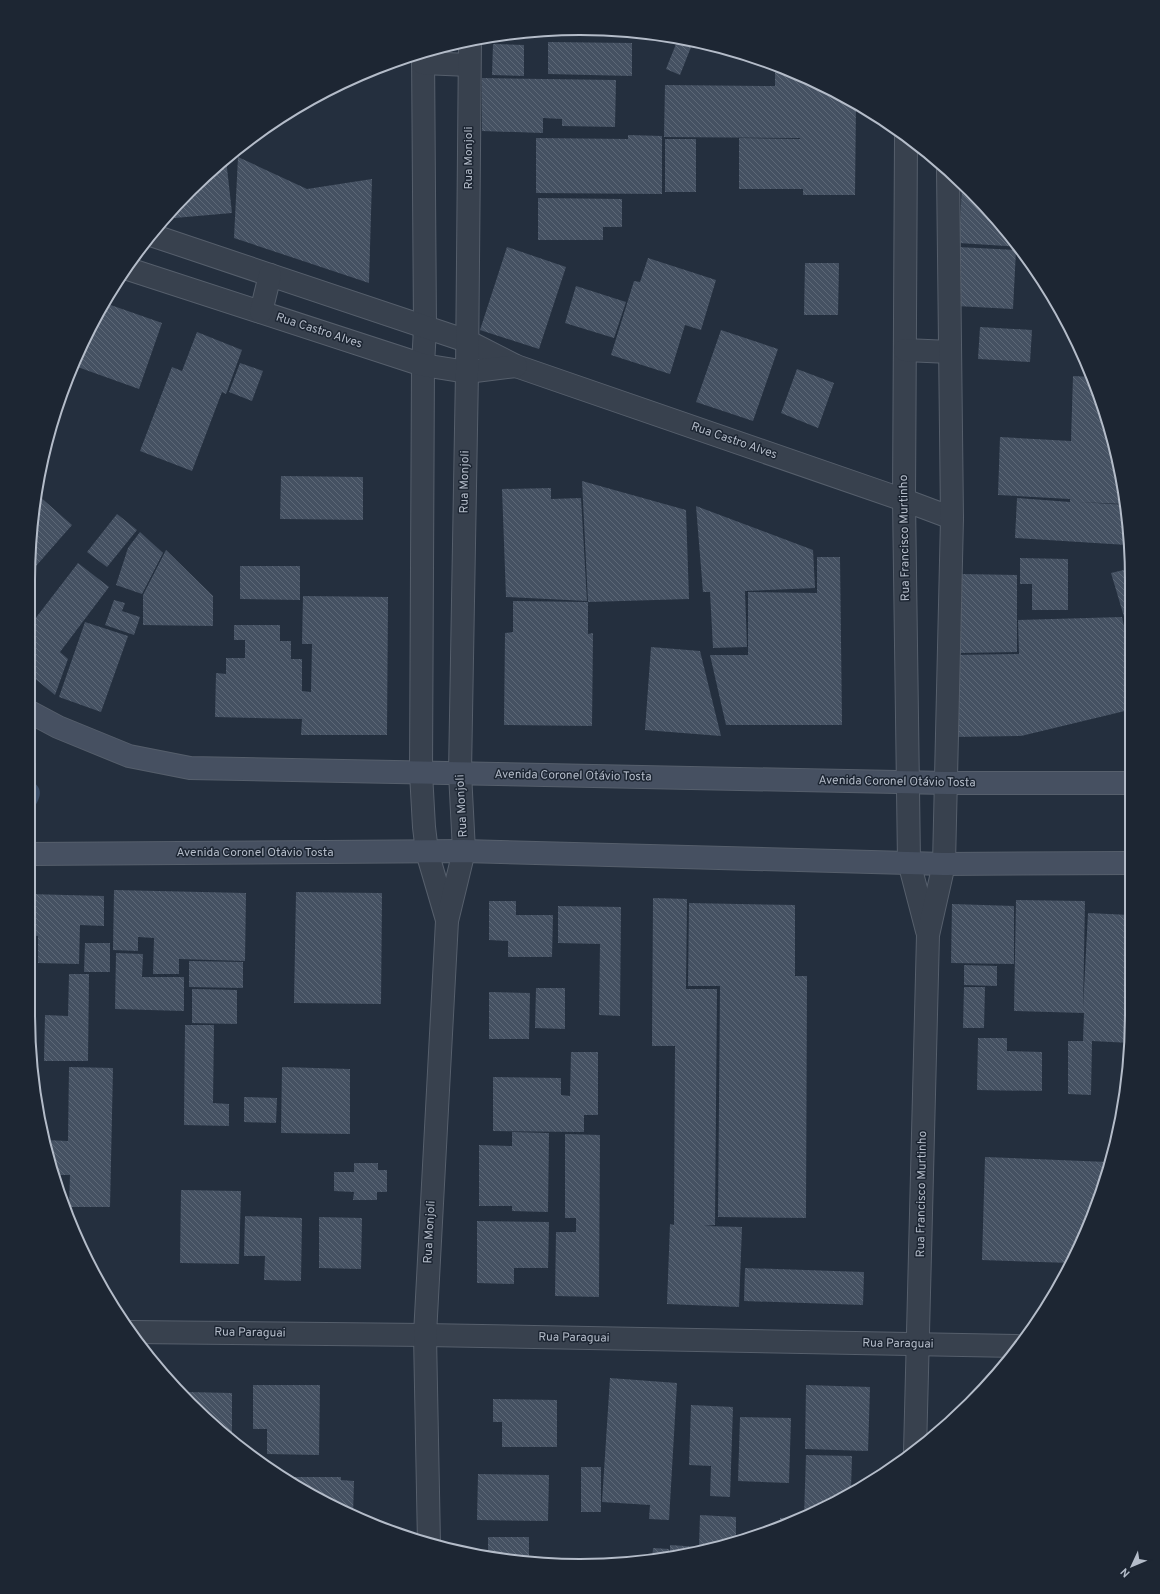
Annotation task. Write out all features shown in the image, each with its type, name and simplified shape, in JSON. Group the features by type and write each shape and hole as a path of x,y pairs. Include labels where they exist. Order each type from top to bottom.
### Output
{"main road":[{"name":"Avenida Coronel Otávio Tosta","path":"35,715 58,727 129,756 190,768 946,783 1125,783"},
{"name":"Avenida Coronel Otávio Tosta","path":"35,854 464,851 944,864 1125,863"}],"street":[{"name":"Rua Monjoli","path":"429,1537 424,1335 447,921 464,851 460,773 467,372 470,46"},
{"path":"427,58 470,65"},
{"name":"Rua Monjoli","path":"423,59 425,328 423,365 421,773 427,852 447,921"},
{"name":"Rua Francisco Murtinho","path":"906,144 904,500 909,862 928,934"},
{"name":"Rua Francisco Murtinho","path":"915,1443 919,1344 928,934 944,864 952,518 948,179"},
{"name":"Rua Castro Alves","path":"158,236 467,341 516,366 952,518"},
{"name":"Rua Castro Alves","path":"132,270 423,365 467,372 516,366"},
{"path":"261,312 270,275"},
{"path":"905,350 950,352"},
{"name":"Rua Paraguai","path":"138,1332 424,1335 1012,1346"}],"water":[{"path":"35,784 40,791 35,805"}],"building":[{"path":"548,42 632,43 632,76 548,74"},
{"path":"493,44 524,45 524,76 492,75"},
{"path":"676,44 691,46 680,75 666,69"},
{"path":"775,71 821,91 856,110 855,195 803,195 803,189 739,189 739,138 800,138 664,137 665,85 775,86"},
{"path":"482,78 616,80 615,127 562,126 562,119 543,118 543,133 482,131"},
{"path":"628,135 662,136 662,194 536,193 536,138 628,139"},
{"path":"665,139 696,139 696,192 665,192"},
{"path":"238,157 307,189 372,179 369,283 234,238"},
{"path":"227,165 232,213 173,218"},
{"path":"962,192 990,221 1011,246 959,243"},
{"path":"538,198 622,199 622,227 603,227 603,240 538,240"},
{"path":"507,247 566,267 539,349 480,330"},
{"path":"958,247 1013,250 1016,253 1013,309 956,306"},
{"path":"648,258 716,280 701,330 685,325 670,374 611,355 634,281 640,282"},
{"path":"805,263 839,263 838,315 804,315"},
{"path":"576,286 626,302 614,338 565,323"},
{"path":"110,305 162,323 139,389 78,367"},
{"path":"980,327 1032,330 1030,362 978,359"},
{"path":"721,330 778,349 753,421 696,402"},
{"path":"197,332 242,350 226,394 222,392 192,471 140,451 172,367 182,371"},
{"path":"240,363 263,371 252,401 229,392"},
{"path":"797,369 834,383 818,428 781,413"},
{"path":"1073,376 1086,377 1106,439 1115,474 1119,504 1079,502 1119,505 1124,545 1015,538 1017,498 1070,502 1070,499 998,495 1000,437 1071,441"},
{"path":"281,476 363,477 363,520 280,519"},
{"path":"582,481 686,510 689,599 588,602"},
{"path":"551,488 551,499 581,498 587,601 506,597 502,489"},
{"path":"42,498 72,525 35,567 36,544"},
{"path":"696,506 813,550 815,588 745,591 747,647 713,648 710,592 703,592"},
{"path":"117,514 137,530 107,567 87,552"},
{"path":"140,532 163,553 142,594 116,585 128,548"},
{"path":"166,550 213,596 213,626 143,625 143,595"},
{"path":"817,557 840,557 842,725 726,725 710,655 748,655 748,592 817,593"},
{"path":"1020,558 1068,559 1068,610 1032,610 1032,584 1020,584"},
{"path":"78,563 109,587 60,652 68,659 55,695 35,679 35,619"},
{"path":"240,566 300,566 300,600 240,599"},
{"path":"1125,570 1125,620 1111,573"},
{"path":"960,574 1017,575 1017,652 959,653"},
{"path":"303,596 388,597 387,735 301,735 302,719 215,717 216,673 226,674 226,658 245,658 245,640 234,640 234,625 280,625 280,641 291,641 291,659 302,659 302,691 311,692 312,644 302,644"},
{"path":"114,600 125,603 122,611 140,617 134,635 105,625"},
{"path":"513,601 588,602 588,634 593,633 592,726 504,725 505,633 513,632"},
{"path":"1122,617 1125,632 1125,711 1021,736 955,737 953,655 1019,654 1018,620"},
{"path":"85,622 128,636 101,712 59,697"},
{"path":"651,647 700,651 721,736 645,730"},
{"path":"114,890 246,893 245,961 179,959 179,974 153,974 154,938 138,937 138,951 113,950"},
{"path":"296,892 382,893 381,1004 294,1003"},
{"path":"35,894 104,896 104,926 80,925 79,964 38,963 38,936 35,936"},
{"path":"653,898 687,899 686,989 717,989 715,1225 703,1226 742,1227 739,1307 667,1304 670,1224 674,1225 675,1046 652,1046"},
{"path":"1016,900 1085,901 1083,1009 1088,913 1125,915 1124,1043 1092,1041 1091,1095 1068,1094 1068,1041 1083,1041 1084,1013 1014,1011"},
{"path":"489,901 516,901 516,915 553,915 552,957 508,957 508,941 489,940"},
{"path":"689,903 795,905 795,976 807,976 806,1218 718,1217 720,986 688,986"},
{"path":"952,904 1014,906 1014,964 951,963"},
{"path":"558,906 621,907 620,1016 599,1015 600,944 558,943"},
{"path":"85,943 110,943 110,972 84,972"},
{"path":"116,953 143,954 142,977 184,977 184,1011 115,1009"},
{"path":"189,961 243,962 243,988 189,987"},
{"path":"964,965 997,966 997,986 964,985"},
{"path":"69,974 89,974 88,1061 44,1061 45,1015 68,1016"},
{"path":"964,987 985,987 984,1028 963,1028"},
{"path":"536,988 565,988 565,1029 535,1028"},
{"path":"192,989 237,990 237,1024 192,1023"},
{"path":"489,992 530,993 529,1039 489,1039"},
{"path":"185,1025 214,1025 213,1103 229,1104 229,1126 184,1125"},
{"path":"978,1038 1007,1038 1007,1051 1042,1052 1042,1091 977,1090"},
{"path":"571,1052 598,1052 598,1115 584,1115 584,1132 493,1131 493,1077 561,1078 561,1095 570,1096"},
{"path":"69,1067 113,1068 110,1207 70,1207 69,1203 70,1175 60,1175 50,1140 68,1141"},
{"path":"282,1067 350,1069 350,1134 281,1133"},
{"path":"244,1097 277,1098 276,1123 244,1122"},
{"path":"512,1132 549,1133 548,1212 512,1211 512,1206 479,1206 479,1145 512,1146"},
{"path":"565,1134 600,1135 599,1297 555,1296 556,1232 576,1232 576,1218 565,1218"},
{"path":"985,1157 1104,1162 1084,1223 1065,1263 982,1260"},
{"path":"354,1163 378,1163 378,1170 387,1170 387,1192 377,1192 377,1200 353,1200 354,1192 334,1191 334,1172 354,1172"},
{"path":"181,1190 241,1191 239,1264 180,1263"},
{"path":"245,1216 302,1218 301,1281 264,1280 265,1256 244,1256"},
{"path":"319,1217 362,1218 361,1269 319,1268"},
{"path":"477,1221 549,1222 548,1268 514,1268 514,1284 477,1283"},
{"path":"745,1268 864,1272 863,1305 744,1301"},
{"path":"610,1378 677,1383 669,1520 649,1519 650,1505 602,1502"},
{"path":"253,1385 320,1385 319,1455 267,1454 267,1429 253,1429"},
{"path":"806,1385 870,1387 868,1451 805,1449"},
{"path":"188,1392 232,1393 232,1433"},
{"path":"493,1399 557,1400 557,1447 502,1447 502,1422 493,1422"},
{"path":"691,1405 733,1407 730,1497 710,1496 711,1466 689,1465"},
{"path":"740,1417 791,1418 789,1483 738,1481"},
{"path":"806,1455 852,1456 851,1487 804,1511"},
{"path":"581,1467 601,1467 601,1512 581,1512"},
{"path":"478,1474 549,1475 548,1521 477,1520"},
{"path":"293,1477 341,1477 341,1480 354,1481 353,1510"},
{"path":"700,1515 736,1517 736,1536 699,1546"},
{"path":"780,1518 790,1518 780,1521"},
{"path":"488,1537 529,1537 529,1556 488,1551"},
{"path":"670,1545 695,1547 670,1551"},
{"path":"653,1548 669,1549 669,1551 653,1554"}]}
